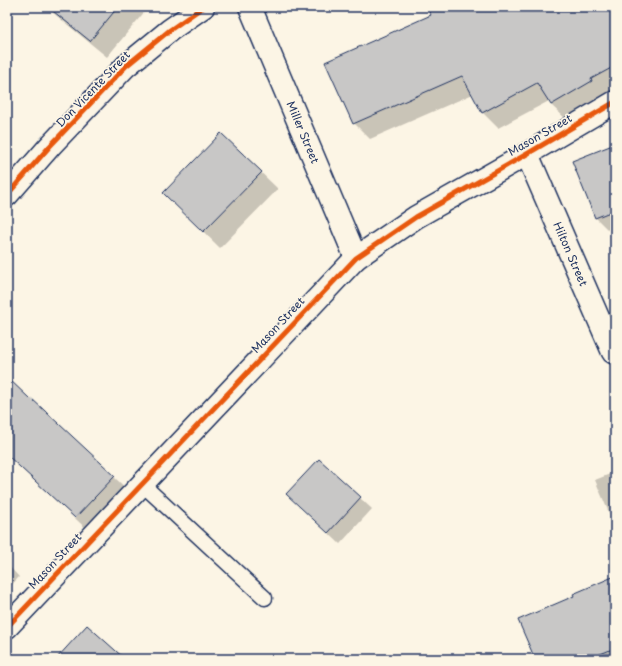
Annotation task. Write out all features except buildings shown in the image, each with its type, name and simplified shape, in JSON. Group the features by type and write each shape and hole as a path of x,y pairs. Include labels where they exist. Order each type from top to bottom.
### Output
{"street":[{"name":"Don Vicente Street","path":"7,196 50,146 126,66 170,30 203,7"},
{"name":"Miller Street","path":"250,7 356,258"},
{"name":"Mason Street","path":"7,627 356,258 416,217 615,102"},
{"name":"Hilton Street","path":"527,154 613,352 615,353"}],"lane":[{"path":"142,484 265,598"}],"cycle path":[{"path":"7,195 50,146 126,66 170,30 203,7"},
{"path":"7,627 356,258 416,217 615,102"}]}
